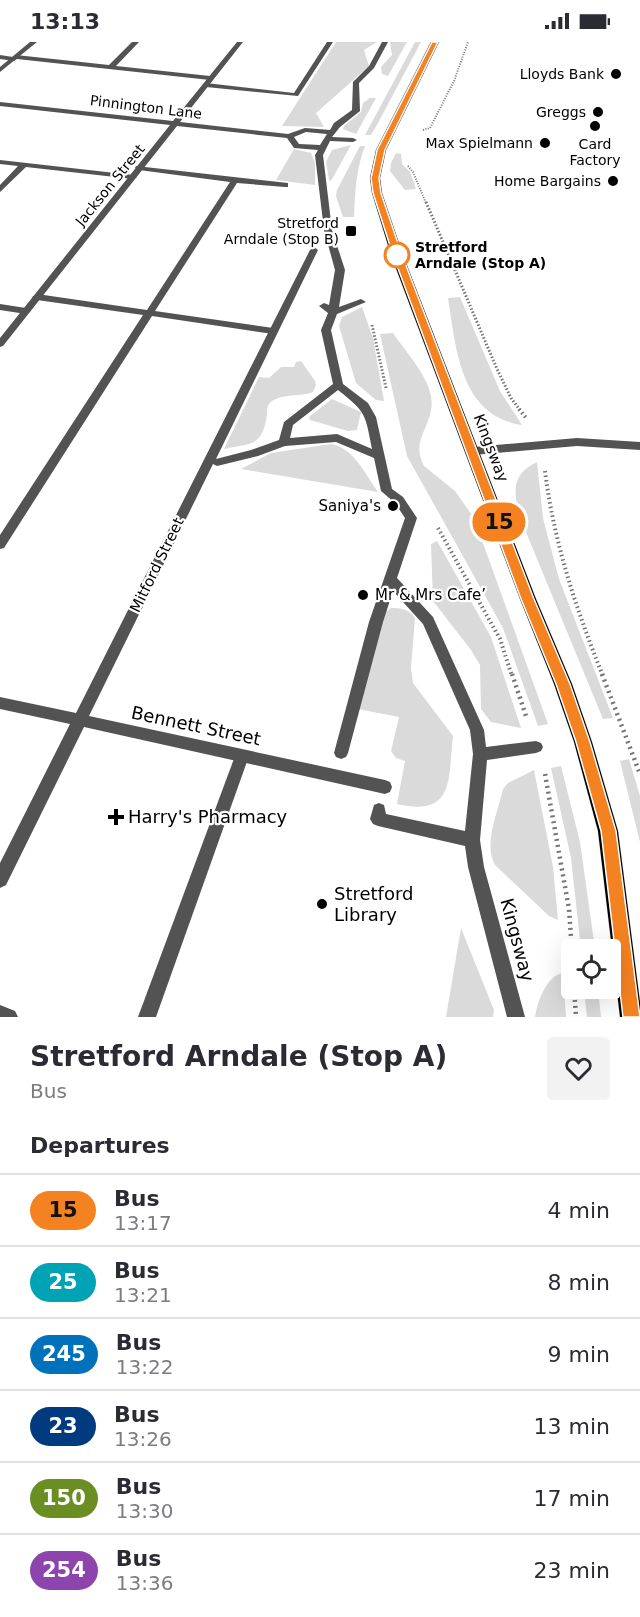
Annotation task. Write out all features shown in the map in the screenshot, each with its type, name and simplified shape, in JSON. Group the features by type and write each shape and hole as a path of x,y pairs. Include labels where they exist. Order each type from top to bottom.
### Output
{"main road":[{"name":"Kingsway","path":"435,42 386,137 377,163 375,178 377,193 397,255 528,599 563,684 583,742 608,831 631,1017"}],"street":[{"path":"0,70 34,42"},
{"path":"111,66 136,42"},
{"name":"Jackson Street","path":"0,344 240,42"},
{"path":"0,57 111,66 296,95 330,42"},
{"path":"341,753 376,622 411,518 399,500 387,491 371,417 364,405 338,385 326,330 329,309 340,270 328,230 320,155 327,140 356,111 356,82 372,67 385,42"},
{"name":"Pinnington Lane","path":"0,104 289,136"},
{"path":"327,140 305,130 289,136 297,146 327,140 353,140"},
{"path":"0,162 133,177"},
{"path":"0,190 25,164"},
{"path":"140,168 285,185"},
{"path":"0,545 235,180"},
{"name":"Mitford Street","path":"0,880 314,250"},
{"path":"334,254 345,250"},
{"path":"37,297 273,331"},
{"path":"329,309 361,302"},
{"path":"0,307 26,310"},
{"path":"284,442 288,424 338,385"},
{"path":"216,462 254,453 284,442 337,438 379,456"},
{"path":"473,450 606,441 640,446"},
{"name":"Kingsway","path":"391,580 428,621 477,730 480,754 472,840 476,867 516,1017"},
{"name":"Bennett Street","path":"0,703 384,786"},
{"path":"480,754 536,747"},
{"path":"147,1017 242,756"},
{"path":"379,810 378,819 472,840"},
{"path":"0,1014 9,1017"}],"path":[{"path":"418,131 430,128 454,81 468,42"},
{"path":"405,163 413,172 497,369 511,398 527,420 539,444 544,458 551,521 579,620 627,736 640,774"},
{"path":"371,321 387,395"},
{"path":"435,522 500,639 544,769 567,897 571,939"},
{"path":"575,999 576,1017"}],"shaded area":[{"path":"336,42 377,42 364,50 369,66 316,113 324,127 282,126"},
{"path":"390,42 407,42 388,76 382,74 381,67 392,55"},
{"path":"415,42 421,42 371,135 365,135"},
{"path":"370,98 376,98 356,134 343,129 361,112 363,103"},
{"path":"351,145 331,181 329,180 326,162 332,150"},
{"path":"360,146 365,146 358,172 354,217 343,217 336,196 337,190"},
{"path":"294,149 311,153 315,163 315,185 276,180"},
{"path":"396,153 401,154 402,164 410,172 416,189 405,190 390,171"},
{"path":"460,297 500,391 522,425 501,419 485,408 473,394 459,358 448,298"},
{"path":"362,307 373,338 384,401 376,400 356,383 339,326 342,317"},
{"path":"393,333 425,379 431,396 432,406 419,447 420,456 424,466 455,491 474,518 548,724 538,726 503,628 407,456 380,334"},
{"path":"301,361 315,381 313,392 275,399 269,405 265,425 259,438 249,444 224,449 259,377 269,378 281,367 294,367 296,362"},
{"path":"332,399 361,412 357,430 348,431 310,420 309,417"},
{"path":"331,444 346,450 352,456 378,492 241,469 271,453"},
{"path":"537,462 543,518 559,579 613,718 603,719 521,520 516,494 518,479 528,467"},
{"path":"437,541 491,637 521,728 491,722 481,709 480,665 433,601 431,544"},
{"path":"391,608 404,610 415,618 411,668 413,683 453,736 445,791 439,800 430,805 416,807 397,804 405,761 396,758 391,751 399,717 358,709 384,613"},
{"path":"629,759 640,796 640,842 620,761"},
{"path":"561,766 580,842 594,939 580,939 571,858 551,768"},
{"path":"534,770 553,867 558,920 549,916 495,865 490,848 503,789 508,783"},
{"path":"461,928 494,1010 493,1017 446,1017"},
{"path":"561,974 561,999 565,999 566,1017 535,1017 541,997 548,984"},
{"path":"585,999 599,999 601,1017 587,1017"}],"bus line":[{"name":"15","path":"435,42 381,150 375,178 377,193 397,255 528,599 563,684 583,742 608,831 631,1017"}],"place":[{"name":"Lloyds Bank","path":"616,74"},
{"name":"Greggs","path":"598,112"},
{"name":"Card Factory","path":"595,126"},
{"name":"Max Spielmann","path":"545,143"},
{"name":"Home Bargains","path":"613,181"},
{"name":"Stretford Arndale (Stop B)","path":"351,231"},
{"name":"Stretford Arndale (Stop A)","path":"397,255"},
{"name":"Saniya's","path":"393,506"},
{"name":"Mr & Mrs Cafe’","path":"363,595"},
{"name":"Harry's Pharmacy","path":"116,817"},
{"name":"Stretford Library","path":"322,904"}]}
